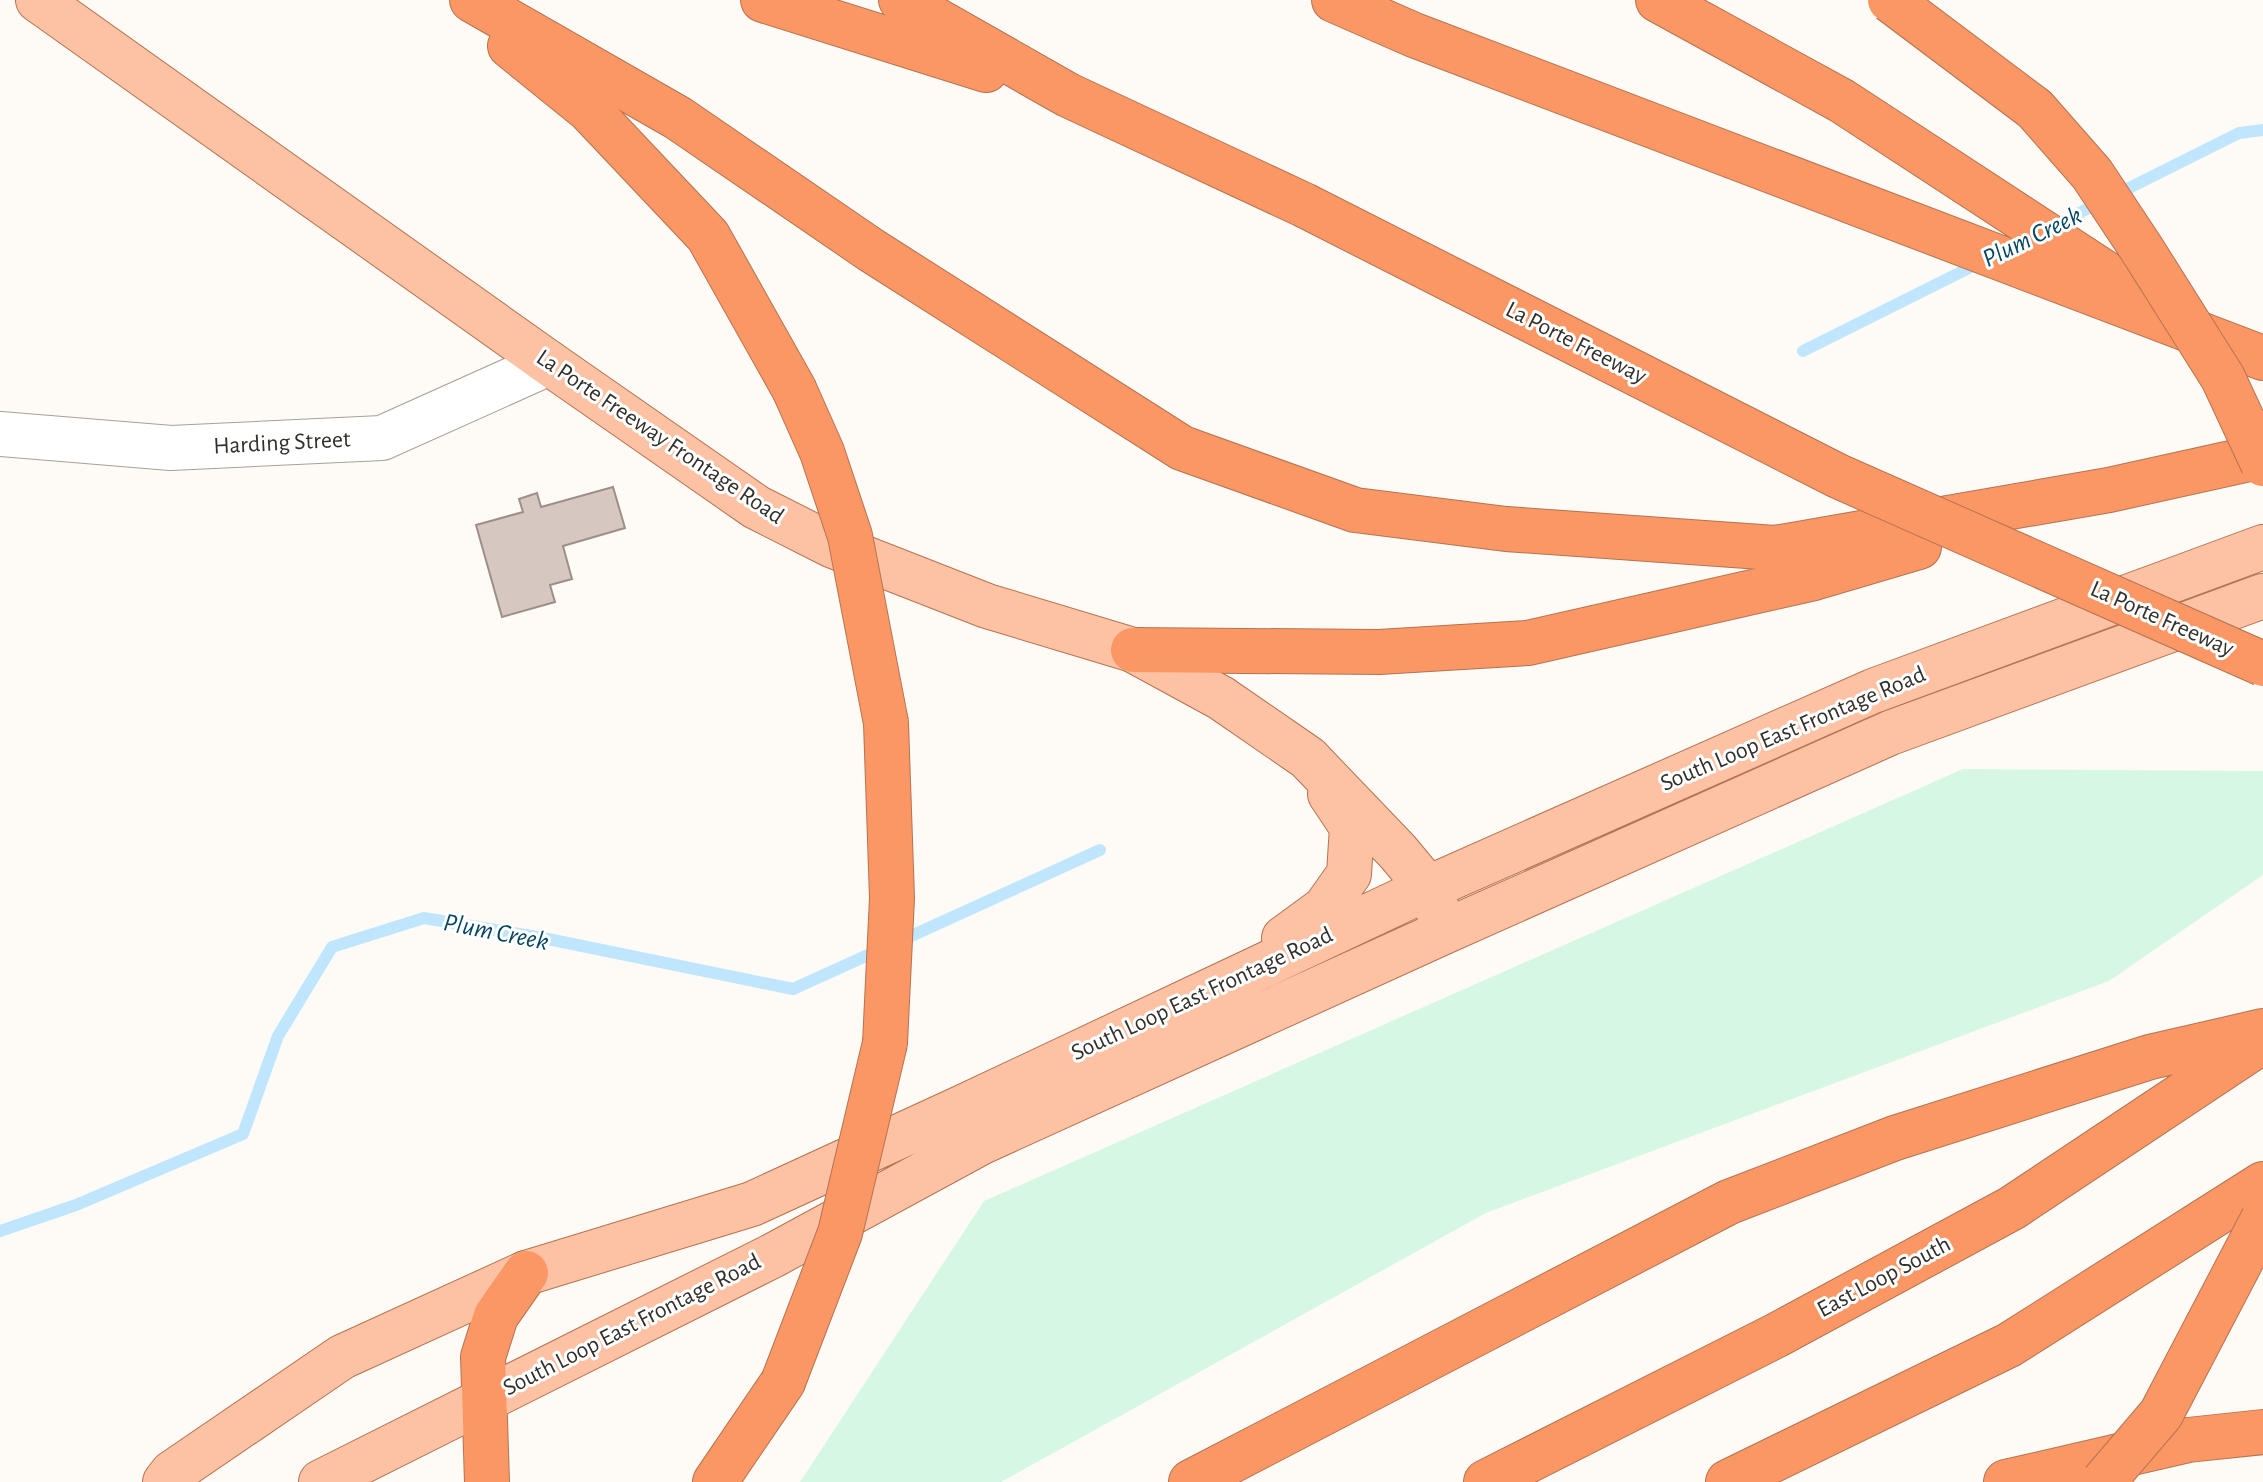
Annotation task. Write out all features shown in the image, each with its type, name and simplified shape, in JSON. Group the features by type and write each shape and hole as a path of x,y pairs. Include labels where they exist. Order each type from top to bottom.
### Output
{"highway":[{"path":"451,0 589,110 708,236 794,389 822,452 850,536 886,723 892,898 885,1043 840,1233 783,1382 715,1482"},
{"path":"472,0 678,118 871,250 1182,448 1355,510 1506,529 1775,548 2109,490 2263,456"},
{"path":"763,0 1068,95"},
{"name":"La Porte Freeway","path":"901,0 1068,95 1304,205 1838,476 2263,664"},
{"path":"1334,0 1414,35 2263,358"},
{"path":"1658,0 1842,101 2191,329"},
{"path":"1890,0 2035,109 2092,174 2223,378 2263,464"},
{"path":"1133,650 1379,652 1528,643 1814,578 2109,490"},
{"path":"1191,1482 1729,1202 1895,1138 2150,1057 2263,1031"},
{"name":"East Loop South","path":"1486,1482 1777,1335 2012,1208 2263,1041"},
{"path":"1728,1482 2009,1345 2263,1184"},
{"path":"2103,1482 2161,1414 2263,1219"},
{"path":"487,1482 483,1357 496,1316 526,1273"},
{"path":"2006,1482 2188,1440 2263,1432"},
{"path":"2188,1440 2263,1446"}],"main road":[{"name":"La Porte Freeway Frontage Road","path":"38,0 756,507 831,545 987,606 1133,650 1221,698 1308,758 1428,888 1446,931"},
{"name":"South Loop East Frontage Road","path":"165,1482 172,1473 342,1357 526,1273 752,1204 1428,888 1873,691 2263,547"},
{"name":"South Loop East Frontage Road","path":"321,1482 772,1256 982,1142 1890,733 2263,596"},
{"path":"1210,991 1325,908 1349,874 1352,827 1308,758"}],"street":[{"name":"Harding Street","path":"0,434 171,448 382,438 549,363"}],"green space":[{"path":"1963,769 2263,771 2263,875 2109,981 1486,1213 1001,1482 800,1482 984,1201"}],"building":[{"path":"613,487 625,528 563,546 572,579 550,585 555,602 502,617 476,525 523,512 519,499 537,493 541,507"}],"waterway":[{"name":"Plum Creek","path":"2053,226 2239,133 2263,130"},
{"name":"Plum Creek","path":"1803,351 1979,263"},
{"name":"Plum Creek","path":"900,941 1100,850"},
{"name":"Plum Creek","path":"0,1231 76,1205 243,1134 278,1036 332,947 424,918 543,938 793,989 879,950"}]}
